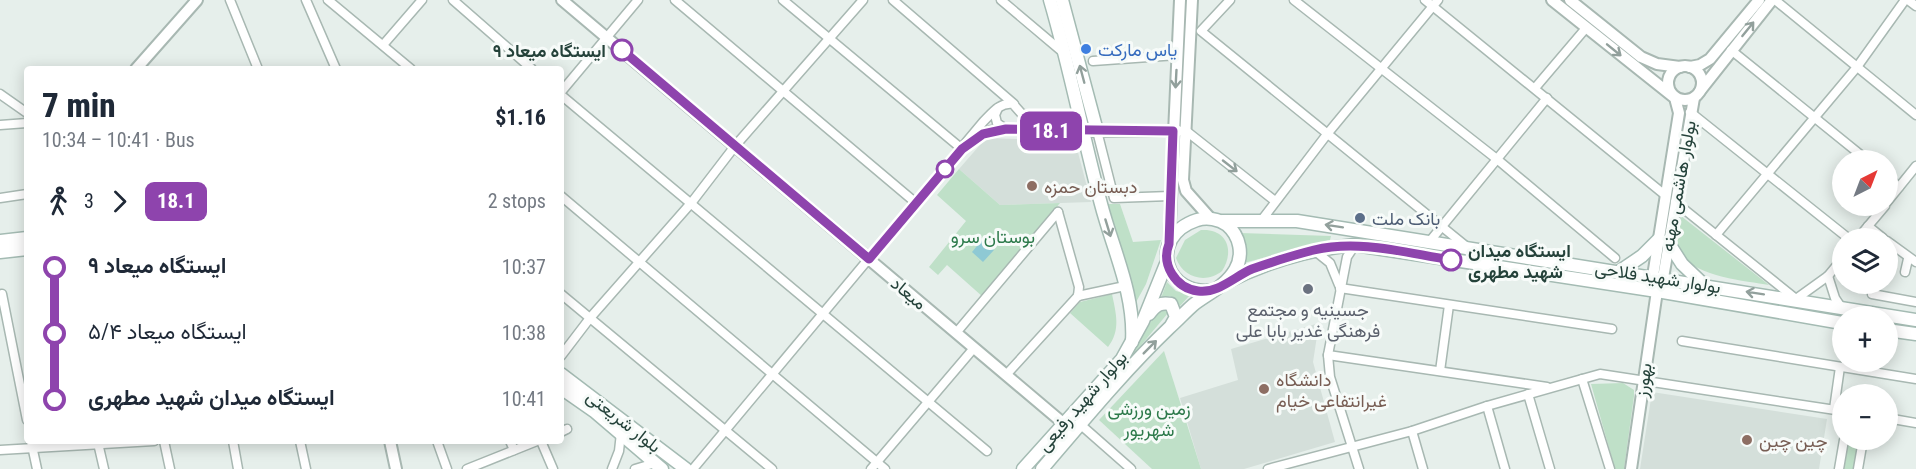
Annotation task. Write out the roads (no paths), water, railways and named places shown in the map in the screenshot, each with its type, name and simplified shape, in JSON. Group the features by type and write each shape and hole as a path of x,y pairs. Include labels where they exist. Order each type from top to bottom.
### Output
{"main road":[{"path":"1050,0 1090,131"},
{"path":"1062,0 1090,131 1102,208 1133,310 1132,342"},
{"path":"1216,220 1236,234 1240,247 1235,270 1219,287 1196,291 1169,271 1166,264 1166,252 1169,244 1188,224 1216,220"},
{"name":"بولوار شهید فلاحی","path":"1216,220 1297,221 1835,306"},
{"path":"0,241 24,238"},
{"path":"1620,271 1663,241 1702,284"},
{"name":"بولوار شهید فلاحی","path":"1219,287 1251,270 1314,250 1355,245 1657,291 1832,321"},
{"path":"0,252 24,249"},
{"name":"بولوار شهید رفیعی","path":"1023,469 1122,359 1143,321 1166,264"},
{"name":"بولوار شهید رفیعی","path":"1042,469 1142,355 1170,327 1219,287"},
{"path":"1143,321 1156,305 1171,304 1176,311 1176,317 1170,327"},
{"name":"بولوار شهید فلاحی","path":"1898,317 1916,320"},
{"path":"1898,332 1916,334"},
{"name":"بلوار شریعتی","path":"564,376 686,469"},
{"name":"بلوار شریعتی","path":"564,390 621,433 659,466"}],"street":[{"path":"139,66 197,0"},
{"path":"230,0 257,66"},
{"path":"306,0 335,66"},
{"path":"328,0 408,66"},
{"path":"383,45 422,0"},
{"path":"453,0 528,66"},
{"name":"میعاد","path":"562,0 1063,423"},
{"path":"564,89 638,0"},
{"path":"675,0 916,203"},
{"path":"783,0 962,149"},
{"path":"564,352 590,318 692,202 735,147 863,0"},
{"path":"893,0 1019,110 1018,125 983,134 962,149"},
{"path":"1001,0 1066,54"},
{"path":"1180,0 1177,55 1183,180 1186,191 1216,220"},
{"path":"1169,244 1170,196 1192,0"},
{"path":"1230,0 1201,32 1470,249"},
{"path":"1294,0 1498,160 1615,258"},
{"path":"1425,0 1435,3 1665,195"},
{"path":"1552,0 1675,98 1684,101 1697,95 1702,81 1698,72 1685,67 1657,64 1641,57 1570,0"},
{"path":"1675,98 1669,90 1668,80 1672,72 1700,65 1710,58 1759,0"},
{"path":"1773,0 1916,115"},
{"name":"بولوار هاشمی مهنه","path":"1663,241 1675,202 1690,112 1697,95 1773,0"},
{"path":"1716,235 1857,67 1907,0 1916,6"},
{"path":"1261,221 1328,133 1435,3"},
{"path":"1535,88 1586,27"},
{"path":"1731,50 1855,150"},
{"path":"1093,61 1177,55"},
{"path":"994,86 1000,106 995,119 999,126 1008,129 1050,131 1179,131 1275,201"},
{"path":"0,94 24,111"},
{"path":"564,95 987,451"},
{"path":"1430,241 1547,98"},
{"name":"بولوار هاشمی مهنه","path":"1657,291 1663,241 1665,195 1679,113 1675,98"},
{"path":"693,469 1000,106 1009,103 1050,131"},
{"path":"1690,112 1836,228"},
{"path":"0,124 24,123"},
{"path":"1090,131 1114,198 1170,196"},
{"path":"1899,187 1916,166"},
{"path":"0,198 24,194"},
{"path":"564,198 772,373 874,466 885,469"},
{"path":"1675,202 1796,299 1832,271"},
{"path":"956,333 1058,212 1079,287 1078,296"},
{"path":"1870,228 1868,226 1876,216"},
{"path":"1355,245 1347,257 1328,355 1330,377 1359,469"},
{"path":"1314,250 1330,263 1336,272 1340,288"},
{"path":"1898,251 1912,260 1905,272"},
{"path":"1828,276 1835,298 1840,306"},
{"path":"1006,375 1078,296 1125,286"},
{"path":"1340,288 1612,329"},
{"name":"بهورز","path":"1631,469 1642,380 1657,291"},
{"path":"2,294 24,405"},
{"path":"1872,294 1916,302"},
{"path":"564,296 772,469"},
{"path":"1440,371 1449,304"},
{"path":"1682,341 1832,366"},
{"path":"874,466 974,348"},
{"path":"1328,355 1550,388"},
{"path":"1872,372 1916,379"},
{"path":"1269,469 1412,431 1487,406 1600,374 1832,409"},
{"path":"1582,379 1610,469"},
{"path":"1528,394 1550,469"},
{"path":"1487,406 1505,469"},
{"path":"1898,420 1916,423"},
{"path":"1081,425 1131,469"},
{"path":"1412,431 1423,469"},
{"path":"612,469 621,433"},
{"path":"0,450 32,445 65,444"},
{"path":"98,444 104,469"},
{"path":"165,444 170,469"},
{"path":"234,444 238,469"},
{"path":"301,444 306,469"},
{"path":"391,444 396,469"},
{"path":"438,444 447,469"},
{"path":"511,444 514,450"},
{"path":"466,469 531,444"},
{"path":"540,444 553,469"},
{"path":"32,445 37,469"},
{"path":"1839,469 1842,450"},
{"path":"1858,469 1861,450"},
{"path":"635,469 659,466"}],"water":[{"path":"982,240 994,250 983,262 972,252"}],"place":[{"name":"یاس مارکت","path":"1086,49"},
{"name":"ایستگاه میعاد ۹","path":"622,50"},
{"name":"دبستان حمزه","path":"1032,186"},
{"name":"بانک ملت","path":"1360,218"},
{"name":"ایستگاه میدان شهید مطهری","path":"1451,260"},
{"name":"جسینیه و مجتمع فرهنگی غدیر بابا علی","path":"1308,289"},
{"name":"دانشگاه غیرانتفاعی خیام","path":"1264,389"},
{"name":"چین چین","path":"1747,440"}],"park label":[{"name":"بوستان سرو","path":"993,236"},
{"name":"زمین ورزشی شهریور","path":"1149,418"}]}
